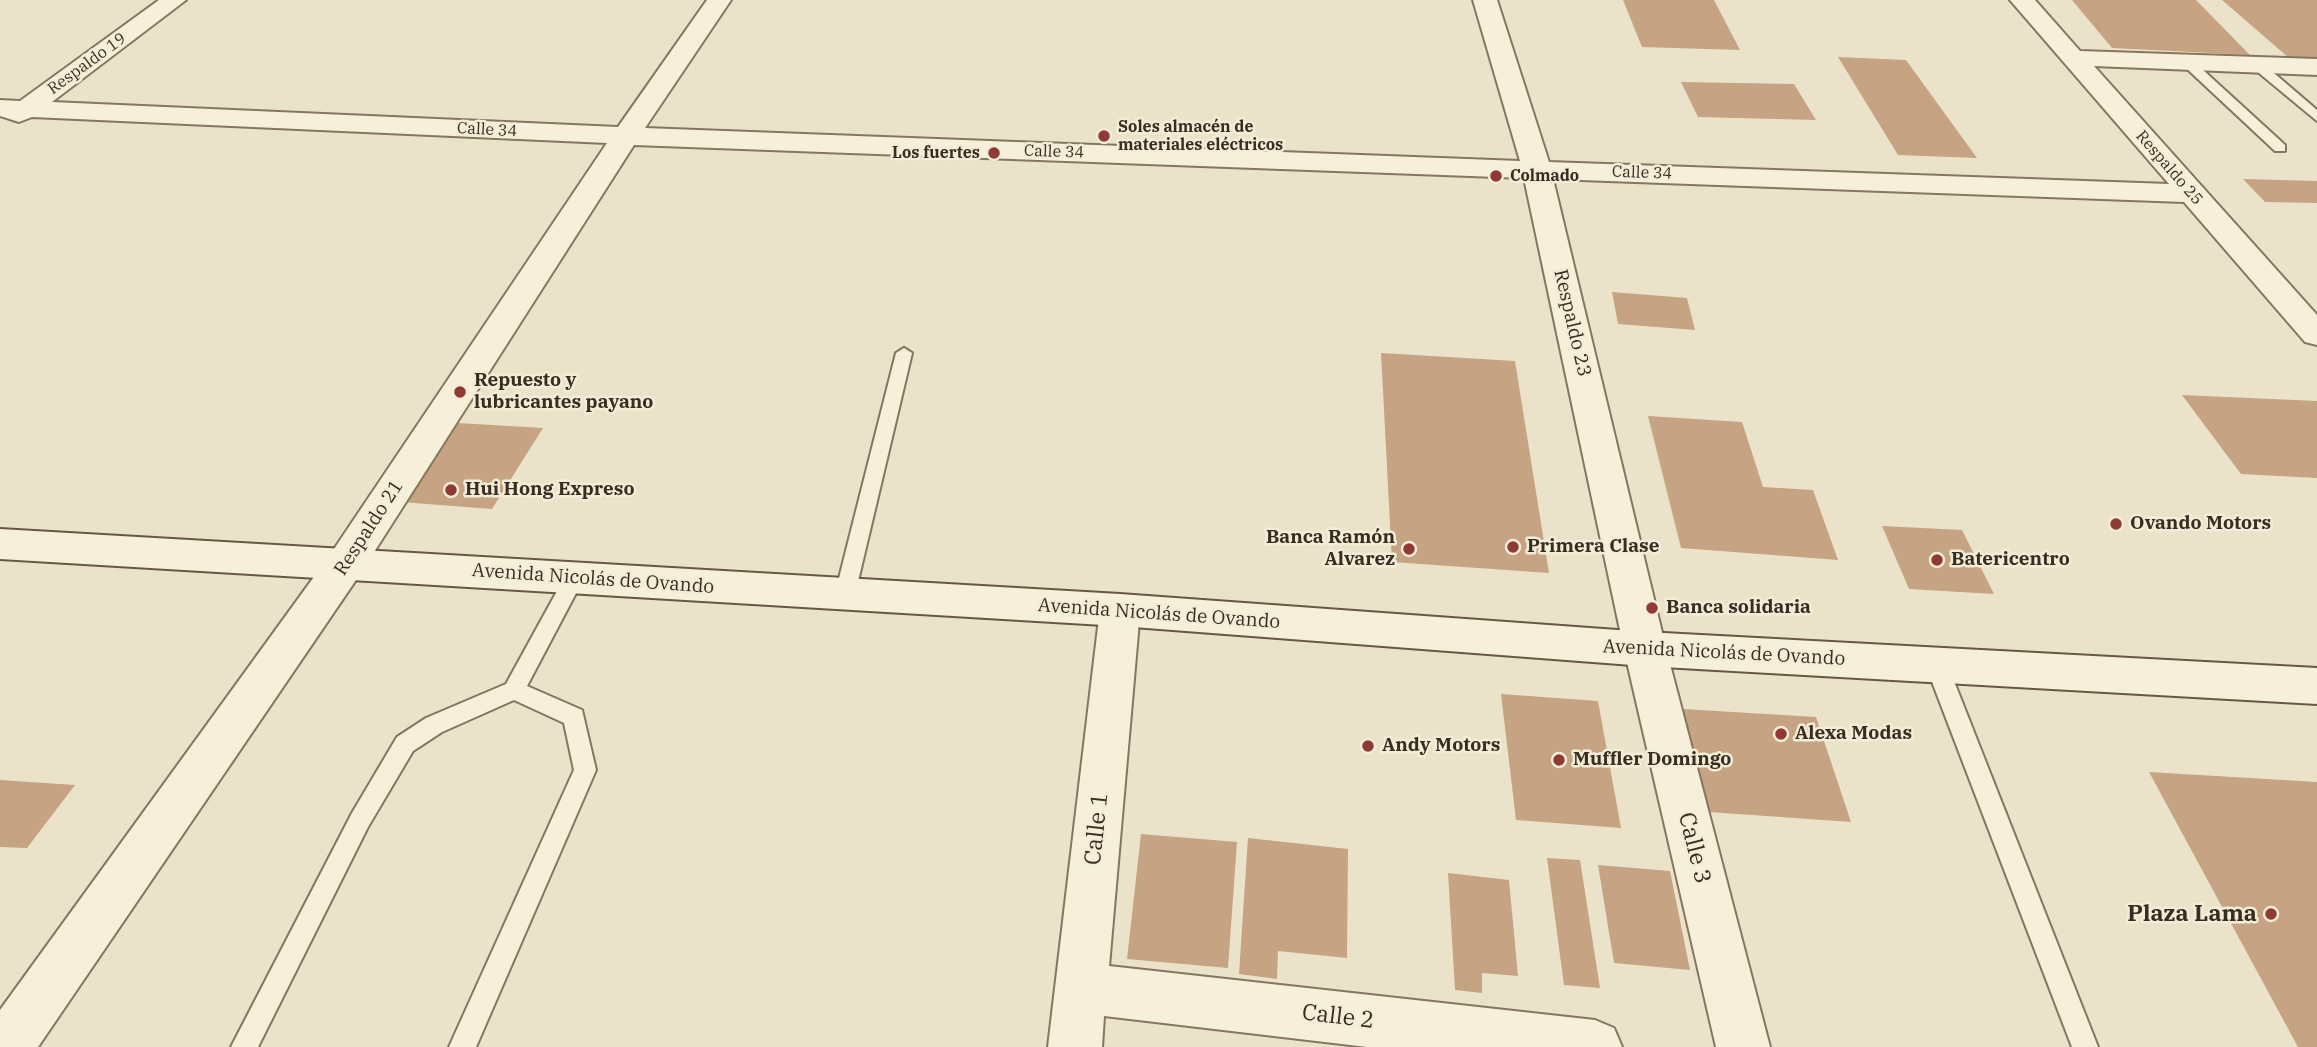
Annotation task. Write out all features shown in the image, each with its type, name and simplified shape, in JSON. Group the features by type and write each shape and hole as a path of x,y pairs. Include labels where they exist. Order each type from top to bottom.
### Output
{"street":[{"name":"Respaldo 19","path":"0,128 13,108 174,0"},
{"name":"Respaldo 21","path":"6,1047 346,564 625,136 719,0"},
{"name":"Respaldo 23","path":"1485,0 1537,170 1645,649"},
{"name":"Respaldo 25","path":"2022,0 2317,335"},
{"path":"2073,58 2317,68"},
{"name":"Calle 34","path":"13,108 625,136 2192,194"},
{"name":"Avenida Nicolás de Ovando","path":"0,544 1120,610 1645,649 2317,686"},
{"name":"Calle 1","path":"1075,1047 1120,610"},
{"name":"Calle 3","path":"1645,649 1743,1047"},
{"name":"Calle 2","path":"1081,988 1595,1047"}],"lane":[{"path":"2188,63 2280,148"},
{"path":"2257,65 2317,117"},
{"path":"845,594 904,353"},
{"path":"244,1047 359,820 405,744 434,725 514,690 574,578"},
{"path":"1937,666 2085,1047"},
{"path":"462,1047 585,770 574,717 514,690"}],"building":[{"path":"1623,0 1714,0 1740,50 1642,47"},
{"path":"2072,0 2196,0 2250,55 2112,48"},
{"path":"2222,0 2317,0 2317,58 2289,58"},
{"path":"1838,57 1906,60 1977,158 1898,155"},
{"path":"1681,82 1794,84 1816,120 1698,117"},
{"path":"2243,179 2317,181 2317,203 2265,202"},
{"path":"1612,292 1687,298 1695,330 1618,324"},
{"path":"1381,353 1515,361 1549,573 1392,562"},
{"path":"2182,395 2317,401 2317,478 2241,474"},
{"path":"1648,416 1742,422 1763,487 1813,490 1838,560 1681,548"},
{"path":"458,423 543,428 492,509 401,502"},
{"name":"Batericentro","path":"1882,526 1962,530 1994,594 1909,589"},
{"name":"Muffler Domingo","path":"1501,694 1598,701 1621,828 1516,820"},
{"path":"1683,709 1816,717 1851,822 1709,812"},
{"name":"Plaza Lama","path":"2149,772 2317,782 2317,1047 2298,1047"},
{"path":"0,780 75,785 27,848 0,847"},
{"path":"1141,834 1237,842 1228,968 1127,959"},
{"path":"1248,838 1348,849 1347,958 1278,951 1277,979 1239,974"},
{"path":"1547,858 1580,860 1600,988 1564,985"},
{"path":"1598,865 1670,871 1690,970 1614,963"},
{"path":"1448,873 1509,880 1518,976 1482,973 1482,993 1455,990"}],"place":[{"name":"Soles almacén de materiales eléctricos","path":"1104,136"},
{"name":"Los fuertes","path":"994,153"},
{"name":"Colmado","path":"1496,176"},
{"name":"Repuesto y lubricantes payano","path":"460,392"},
{"name":"Hui Hong Expreso","path":"451,490"},
{"name":"Ovando Motors","path":"2116,524"},
{"name":"Primera Clase","path":"1513,547"},
{"name":"Banca Ramón Alvarez","path":"1409,549"},
{"name":"Batericentro","path":"1937,560"},
{"name":"Banca solidaria","path":"1652,608"},
{"name":"Alexa Modas","path":"1781,734"},
{"name":"Andy Motors","path":"1368,746"},
{"name":"Muffler Domingo","path":"1559,760"},
{"name":"Plaza Lama","path":"2271,914"}]}
